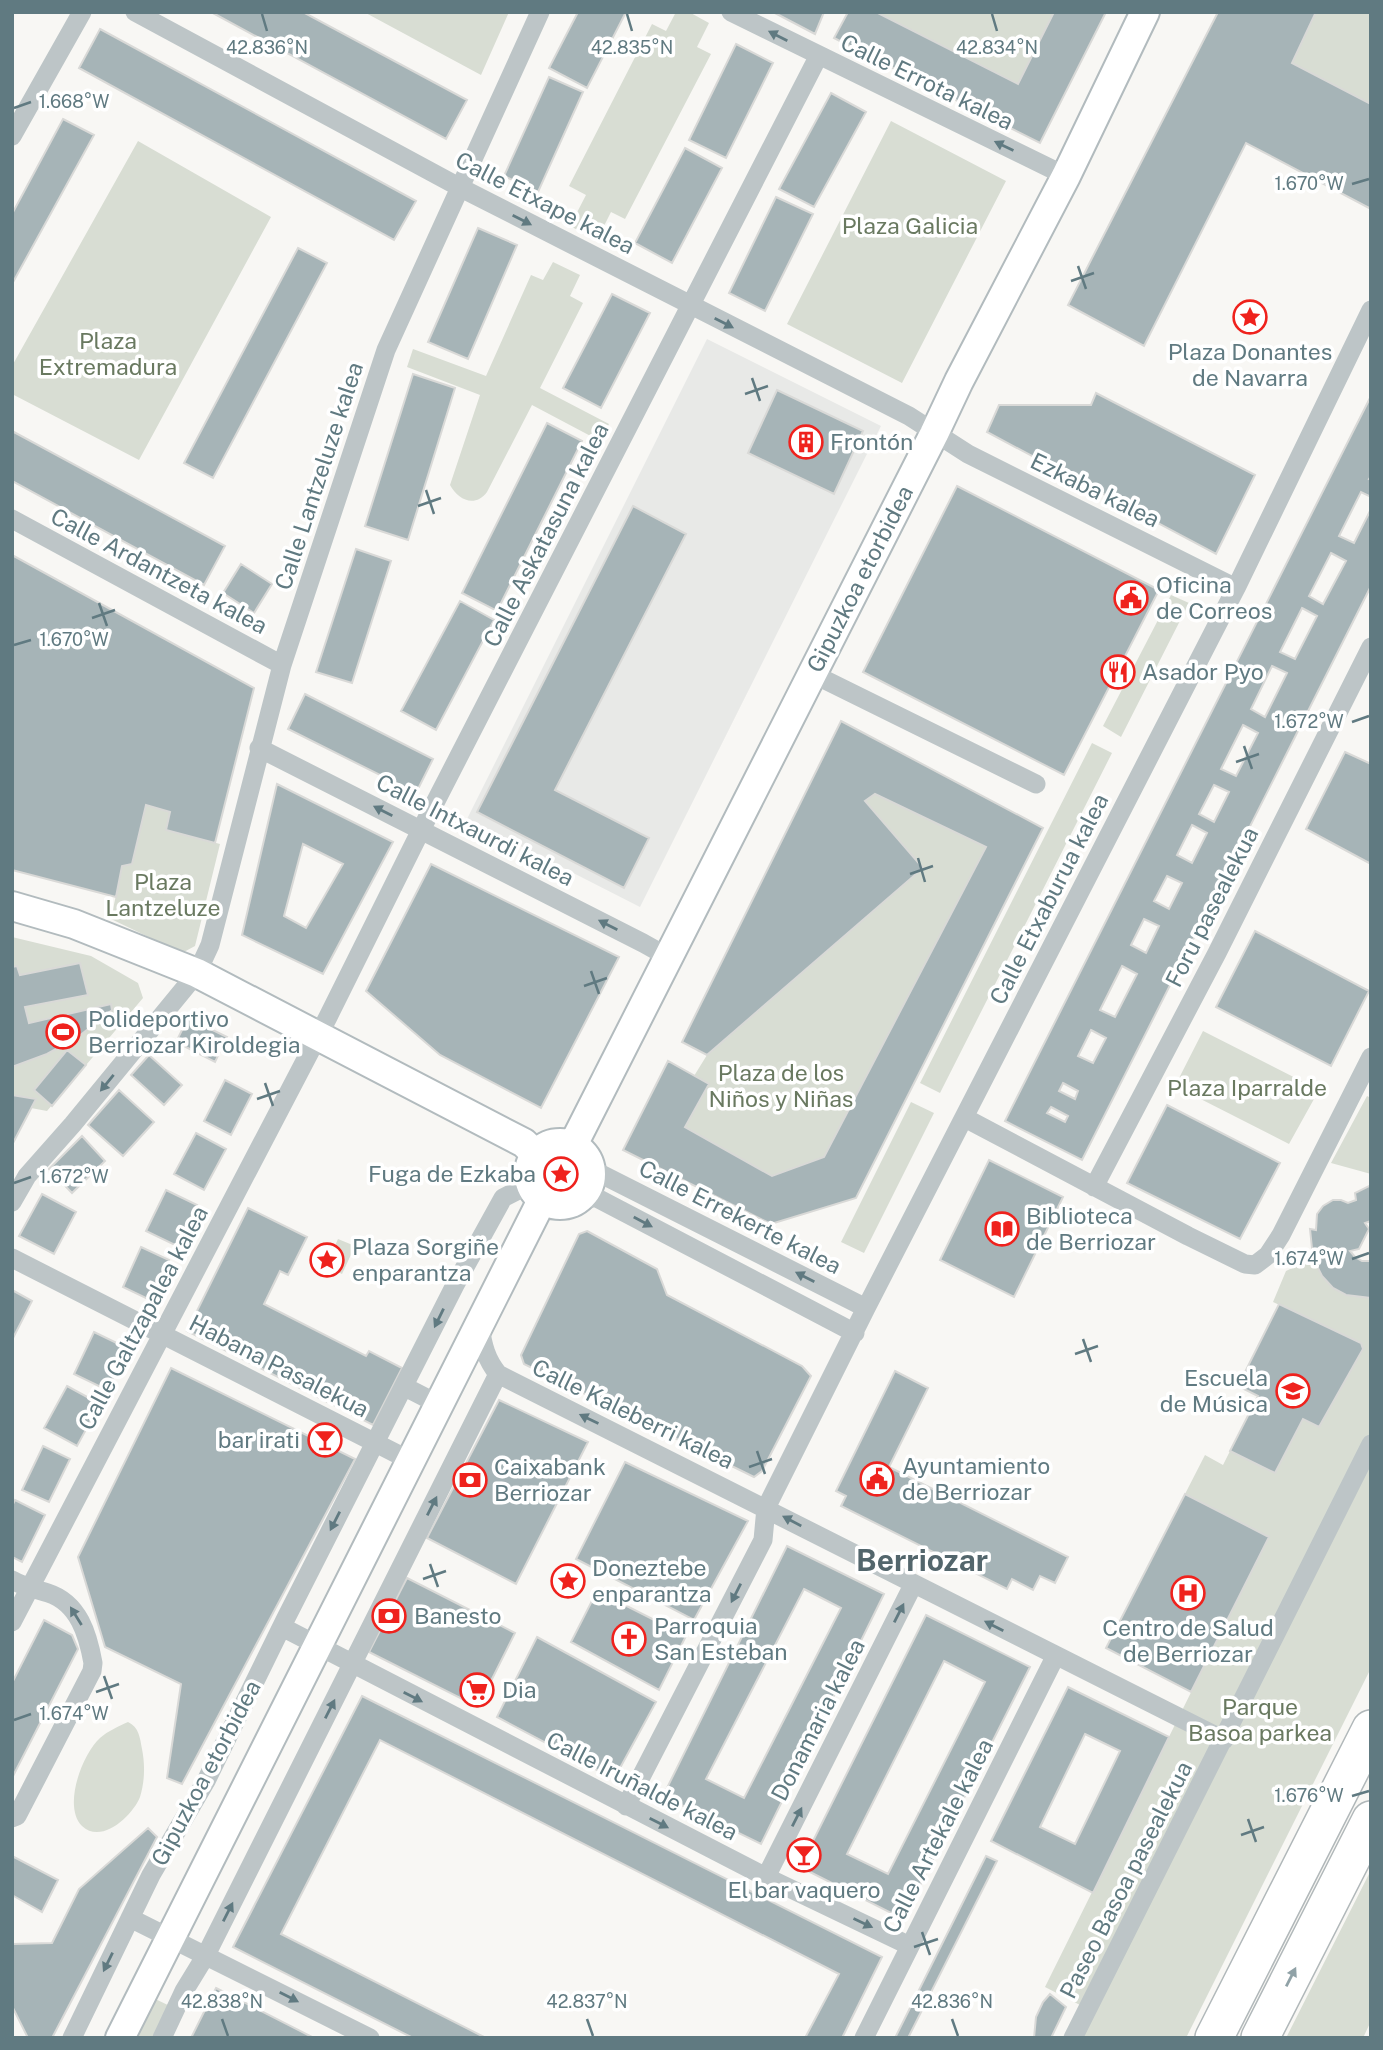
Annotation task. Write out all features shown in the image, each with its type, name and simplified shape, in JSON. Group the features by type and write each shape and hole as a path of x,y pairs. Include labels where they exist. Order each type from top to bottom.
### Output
{"highway":[{"path":"1301,1866 1371,1710"},
{"path":"1214,2038 1371,1729"},
{"path":"1260,2038 1371,1820"}],"main road":[{"name":"Gipuzkoa etorbidea","path":"573,1145 959,381 1066,176 1146,12"},
{"path":"12,906 74,924 197,973 524,1143 535,1154 552,1143 563,1142 581,1151 591,1169 590,1180 580,1198 562,1205 536,1192"},
{"name":"Gipuzkoa etorbidea","path":"120,2038 480,1327 536,1192 528,1173 535,1154"}],"street":[{"path":"12,136 82,12"},
{"name":"Calle Etxape kalea","path":"135,12 461,188 909,416 934,434"},
{"name":"Calle Lantzeluze kalea","path":"12,1202 27,1176 74,1124 197,973 210,944 282,665 386,350 540,12"},
{"name":"Calle Errota kalea","path":"731,12 818,57 1066,176"},
{"name":"Calle Askatasuna kalea","path":"318,1036 818,57"},
{"name":"Calle Etxaburua kalea","path":"766,1507 1236,588 1371,310"},
{"name":"Ezkaba kalea","path":"934,434 986,464 1236,588"},
{"name":"Calle Ardantzeta kalea","path":"12,519 282,665"},
{"name":"Foru pasealekua","path":"1094,1187 1217,953 1371,647"},
{"path":"811,673 1036,784"},
{"name":"Calle Intxaurdi kalea","path":"259,748 667,957"},
{"name":"Calle Galtzapalea kalea","path":"12,1622 20,1584 162,1334 318,1036"},
{"path":"965,1118 1201,1243 1245,1264 1255,1265 1268,1255 1281,1235 1371,1057"},
{"name":"Calle Errekerte kalea","path":"591,1169 866,1308"},
{"name":"Gipuzkoa etorbidea","path":"72,2038 150,1875 206,1781 456,1285 503,1198 536,1192"},
{"path":"580,1198 597,1198 855,1333"},
{"name":"Habana Pasalekua","path":"12,1258 411,1461"},
{"name":"Calle Kaleberri kalea","path":"480,1327 489,1364 498,1374 1224,1740"},
{"path":"162,2038 498,1374"},
{"path":"405,1387 440,1405"},
{"name":"Paseo Basoa pasealekua","path":"1073,2038 1371,1444"},
{"path":"626,1806 763,1541 766,1507"},
{"path":"12,1818 17,1816 92,1671 91,1653 80,1618 71,1607 51,1593 20,1584"},
{"name":"Donamaria kalea","path":"766,1878 913,1585"},
{"path":"282,1627 353,1665"},
{"name":"Calle Artekale kalea","path":"864,2038 1055,1657"},
{"name":"Calle Iruñalde kalea","path":"353,1665 766,1878 910,1946"},
{"path":"130,1918 370,2038"}],"shaded area":[{"path":"707,339 881,426 640,907 467,819"}],"green space":[{"path":"364,12 509,12 481,75"},
{"path":"676,12 689,12 709,23 697,47 711,54 625,219 611,212 597,240 570,226 586,195 569,186 652,24 666,31"},
{"path":"876,12 1054,12 1018,84"},
{"path":"1316,12 1371,12 1371,104 1292,63"},
{"name":"Plaza Galicia","path":"891,121 1006,181 902,383 787,324"},
{"name":"Plaza Extremadura","path":"138,141 271,217 139,460 12,394 12,366"},
{"path":"553,262 580,275 570,296 583,303 540,388 609,424 600,441 532,405 487,492 477,500 467,500 457,495 450,485 480,395 407,367 413,349 486,376 531,275 543,280"},
{"path":"1171,595 1189,603 1121,737 1103,726"},
{"path":"1092,743 1112,753 940,1093 920,1083"},
{"name":"Plaza de los Niños y Niñas","path":"875,794 986,847 824,1157 772,1176 685,1127 709,1084 694,1076 707,1055 923,868 865,801"},
{"name":"Plaza Lantzeluze","path":"146,805 170,812 167,830 220,844 195,946 182,953 111,919 122,866 132,864"},
{"name":"Polideportivo Berriozar Kiroldegia","path":"12,937 91,956 138,983 143,998 47,1111 31,1108 12,1145"},
{"name":"Plaza Iparralde","path":"1203,1031 1319,1090 1289,1144 1175,1086"},
{"path":"1367,1096 1371,1098 1371,1174 1331,1163"},
{"path":"911,1102 934,1113 864,1253 841,1242"},
{"path":"560,1153 575,1159 581,1174 575,1189 560,1195 545,1189 539,1174 545,1159"},
{"path":"338,1239 355,1246 342,1274 326,1266"},
{"name":"Parque Basoa parkea","path":"1313,1258 1323,1276 1335,1288 1350,1295 1371,1298 1371,1668 1186,2038 1064,2038 1080,2005 1045,1987 1268,1537 1185,1494 1205,1455 1223,1465 1230,1451 1275,1472 1303,1419 1319,1427 1361,1343 1273,1302 1286,1271"},
{"path":"128,1722 138,1733 143,1755 144,1779 140,1797 131,1812 116,1825 99,1832 90,1831 82,1826 76,1817 74,1793 77,1780 87,1755 100,1738"},
{"path":"1371,1870 1371,2021 1363,2038 1286,2038"},
{"path":"149,1996 172,2007 157,2038 129,2038"}],"building":[{"path":"211,12 303,12 467,100 446,139"},
{"path":"578,12 626,12 587,88 549,68"},
{"path":"773,12 824,12 815,34"},
{"path":"848,12 876,12 1018,84 1054,12 1106,12 1040,143 834,38"},
{"path":"1218,12 1316,12 1292,63 1371,104 1371,209 1246,143 1144,346 1068,305"},
{"path":"100,29 416,201 394,240 79,68"},
{"path":"736,44 773,63 726,158 689,140"},
{"path":"549,77 583,92 538,192 504,176"},
{"path":"831,93 866,112 814,207 779,189"},
{"path":"63,119 94,135 12,284 12,214"},
{"path":"685,148 722,168 672,263 635,243"},
{"path":"776,197 813,214 765,311 729,293"},
{"path":"478,228 517,245 468,359 428,342"},
{"path":"298,248 327,263 213,478 184,463"},
{"path":"612,294 650,313 601,408 563,388"},
{"path":"413,374 455,388 408,540 365,526"},
{"name":"Frontón","path":"777,390 863,431 834,494 748,453"},
{"path":"1096,393 1255,475 1216,554 987,432 999,405 1091,405"},
{"path":"1371,396 1371,497 1361,492 1339,536 1354,543 1371,509 1371,586 1082,1160 1005,1121","holes":["1331,553 1346,561 1323,604 1309,596","1302,608 1317,616 1295,659 1280,652","1272,666 1287,673 1265,717 1251,709","1243,725 1258,733 1236,776 1221,769","1214,785 1229,792 1214,822 1199,814","1192,825 1207,833 1192,863 1177,855","1167,876 1182,883 1169,909 1154,901","1144,919 1159,926 1146,953 1131,945","1122,966 1137,974 1115,1017 1100,1010","1091,1030 1106,1038 1093,1063 1078,1056","1063,1083 1078,1091 1075,1099 1059,1091","1051,1107 1068,1116 1065,1122 1047,1113"]},
{"path":"547,423 582,441 497,611 462,593"},
{"path":"12,431 225,546 204,585 12,481"},
{"path":"957,486 1159,590 1064,775 863,672"},
{"path":"633,506 686,534 555,790 649,838 624,888 477,812"},
{"path":"356,549 391,561 352,683 316,672"},
{"path":"12,555 254,688 215,843 166,830 170,812 146,805 132,864 122,866 116,897 12,870"},
{"path":"241,564 272,584 254,613 223,593"},
{"path":"460,601 494,620 436,730 401,711"},
{"path":"305,694 433,759 416,793 288,729"},
{"path":"841,721 1043,828 856,1198 771,1224 623,1150 668,1061 709,1084 685,1127 772,1176 824,1157 986,847 875,794 865,801 923,868 707,1055 682,1042"},
{"path":"1345,752 1371,764 1371,864 1306,829"},
{"path":"277,784 393,842 323,974 242,935","holes":["303,844 343,864 306,928 284,916"]},
{"path":"431,864 619,957 541,1108 440,1055 366,991"},
{"path":"1255,931 1369,991 1331,1066 1216,1007"},
{"path":"80,963 88,995 25,1007 29,1023 111,1004 112,1010 78,1037 47,1054 12,1067 12,967 17,966 20,975"},
{"path":"188,1018 227,1037 215,1062 176,1042"},
{"path":"67,1050 86,1065 52,1106 34,1090"},
{"path":"149,1055 182,1085 164,1105 131,1075"},
{"path":"225,1080 252,1094 231,1135 204,1121"},
{"path":"119,1090 154,1122 123,1156 88,1125"},
{"path":"12,1095 36,1099 12,1145"},
{"path":"1167,1105 1280,1163 1240,1239 1127,1183"},
{"path":"196,1133 226,1149 204,1190 174,1174"},
{"path":"82,1136 105,1161 72,1193 49,1169"},
{"name":"Biblioteca de Berriozar","path":"989,1160 1063,1197 1014,1297 940,1260"},
{"path":"1371,1185 1371,1221 1365,1223 1369,1229 1359,1249 1350,1251 1362,1261 1371,1261 1371,1298 1346,1295 1333,1288 1322,1276 1313,1258 1310,1229 1316,1230 1317,1214 1323,1206 1333,1200 1348,1203 1356,1200 1355,1193"},
{"path":"166,1190 197,1205 177,1246 146,1231"},
{"path":"42,1194 76,1212 54,1254 19,1236"},
{"path":"248,1208 307,1237 288,1275 280,1271 264,1304 366,1356 369,1351 402,1368 373,1425 187,1331"},
{"path":"587,1231 657,1269 667,1295 802,1366 811,1376 762,1471 754,1477 524,1364 521,1355 579,1234"},
{"path":"141,1247 169,1260 150,1300 123,1287"},
{"path":"12,1290 32,1301 12,1340"},
{"name":"Escuela de Música","path":"1279,1304 1361,1343 1363,1349 1319,1427 1303,1419 1275,1473 1230,1451 1258,1396 1238,1386"},
{"path":"94,1332 127,1348 107,1390 74,1374"},
{"path":"171,1368 355,1459 182,1784 167,1778 181,1684 105,1647 78,1557"},
{"name":"Ayuntamiento de Berriozar","path":"895,1371 928,1388 889,1467 1068,1557 1055,1583 1040,1576 1033,1590 1012,1579 1007,1589 841,1506 846,1496 836,1491"},
{"path":"67,1386 100,1404 77,1446 44,1428"},
{"path":"499,1400 588,1442 516,1584 427,1538"},
{"path":"43,1446 70,1459 49,1502 22,1490"},
{"path":"625,1462 748,1521 694,1620 576,1559"},
{"name":"Centro de Salud de Berriozar","path":"1185,1494 1269,1537 1191,1692 1106,1648"},
{"path":"15,1500 45,1515 22,1562 12,1557 12,1506"},
{"path":"787,1546 884,1594 761,1844 663,1796","holes":["804,1589 841,1608 744,1798 706,1779"]},
{"path":"407,1578 515,1633 478,1707 369,1652"},
{"name":"Parroquia San Esteban","path":"597,1591 686,1636 659,1690 571,1642"},
{"path":"926,1615 1030,1667 903,1919 800,1867","holes":["944,1661 985,1682 888,1874 847,1854"]},
{"path":"44,1620 72,1635 78,1649 12,1778 12,1683"},
{"path":"537,1637 656,1702 614,1779 497,1717"},
{"path":"1068,1687 1169,1737 1093,1893 991,1841","holes":["1085,1734 1120,1751 1075,1844 1040,1827"]},
{"path":"362,1696 882,1957 842,2038 805,2038 839,1974 380,1740 281,1934 486,2038 413,2038 233,1947"},
{"path":"148,1828 157,1837 52,2038 28,2038 12,2006 12,1944 52,1943 79,1889"},
{"path":"12,1856 58,1880 42,1912 12,1895"},
{"path":"986,1856 997,1861 908,2038 895,2038"},
{"path":"216,1988 314,2038 191,2038"},
{"path":"1050,1994 1066,2007 1051,2038 1034,2038 1036,2017"}],"place":[{"name":"Plaza Donantes de Navarra","path":"1250,317"},
{"name":"Frontón","path":"806,442"},
{"name":"Oficina de Correos","path":"1131,598"},
{"name":"Asador Pyo","path":"1118,672"},
{"name":"Polideportivo Berriozar Kiroldegia","path":"63,1032"},
{"name":"Fuga de Ezkaba","path":"561,1174"},
{"name":"Biblioteca de Berriozar","path":"1002,1229"},
{"name":"Plaza Sorgiñe enparantza","path":"327,1260"},
{"name":"Escuela de Música","path":"1293,1391"},
{"name":"bar irati","path":"325,1440"},
{"name":"Ayuntamiento de Berriozar","path":"877,1479"},
{"name":"Caixabank Berriozar","path":"470,1480"},
{"name":"Doneztebe enparantza","path":"568,1581"},
{"name":"Centro de Salud de Berriozar","path":"1188,1593"},
{"name":"Banesto","path":"389,1616"},
{"name":"Parroquia San Esteban","path":"629,1639"},
{"name":"Dia","path":"477,1690"},
{"name":"El bar vaquero","path":"804,1855"}],"district":[{"name":"Berriozar","path":"922,1561"}]}
